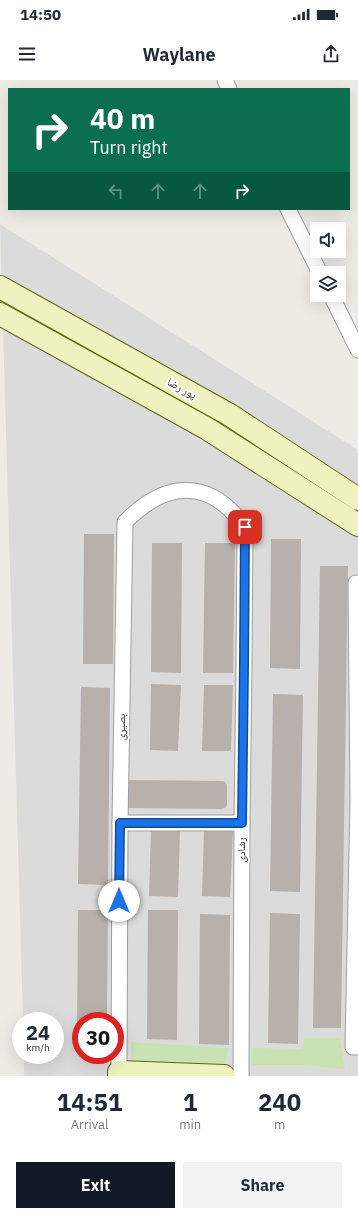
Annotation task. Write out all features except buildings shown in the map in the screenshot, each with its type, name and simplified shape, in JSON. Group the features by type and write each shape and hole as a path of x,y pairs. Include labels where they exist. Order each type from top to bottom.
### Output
{"street":[{"path":"288,210 316,266"},
{"name":"پور رضا","path":"0,287 230,415 358,498"},
{"path":"334,302 358,350"},
{"name":"پور رضا","path":"0,314 206,428 358,525"},
{"name":"بصیری","path":"119,1074 120,823 125,522 135,512 149,502 165,494 180,490 195,491 210,496 223,503 236,515 245,527"},
{"name":"رشادی","path":"241,1076 245,527"},
{"path":"356,583 358,801 353,1047 358,1047"},
{"path":"120,823 242,823"},
{"path":"119,1074 224,1076"}],"shaded area":[{"path":"0,224 358,450 358,1076 24,1076 24,1064 64,1064 64,1012 23,1012"}],"green space":[{"path":"304,1038 340,1038 345,1069 302,1065 252,1065 252,1048 302,1049"},
{"path":"131,1042 228,1048 225,1066 131,1062"}],"route":[{"path":"119,901 120,823 242,823 245,527"}]}
